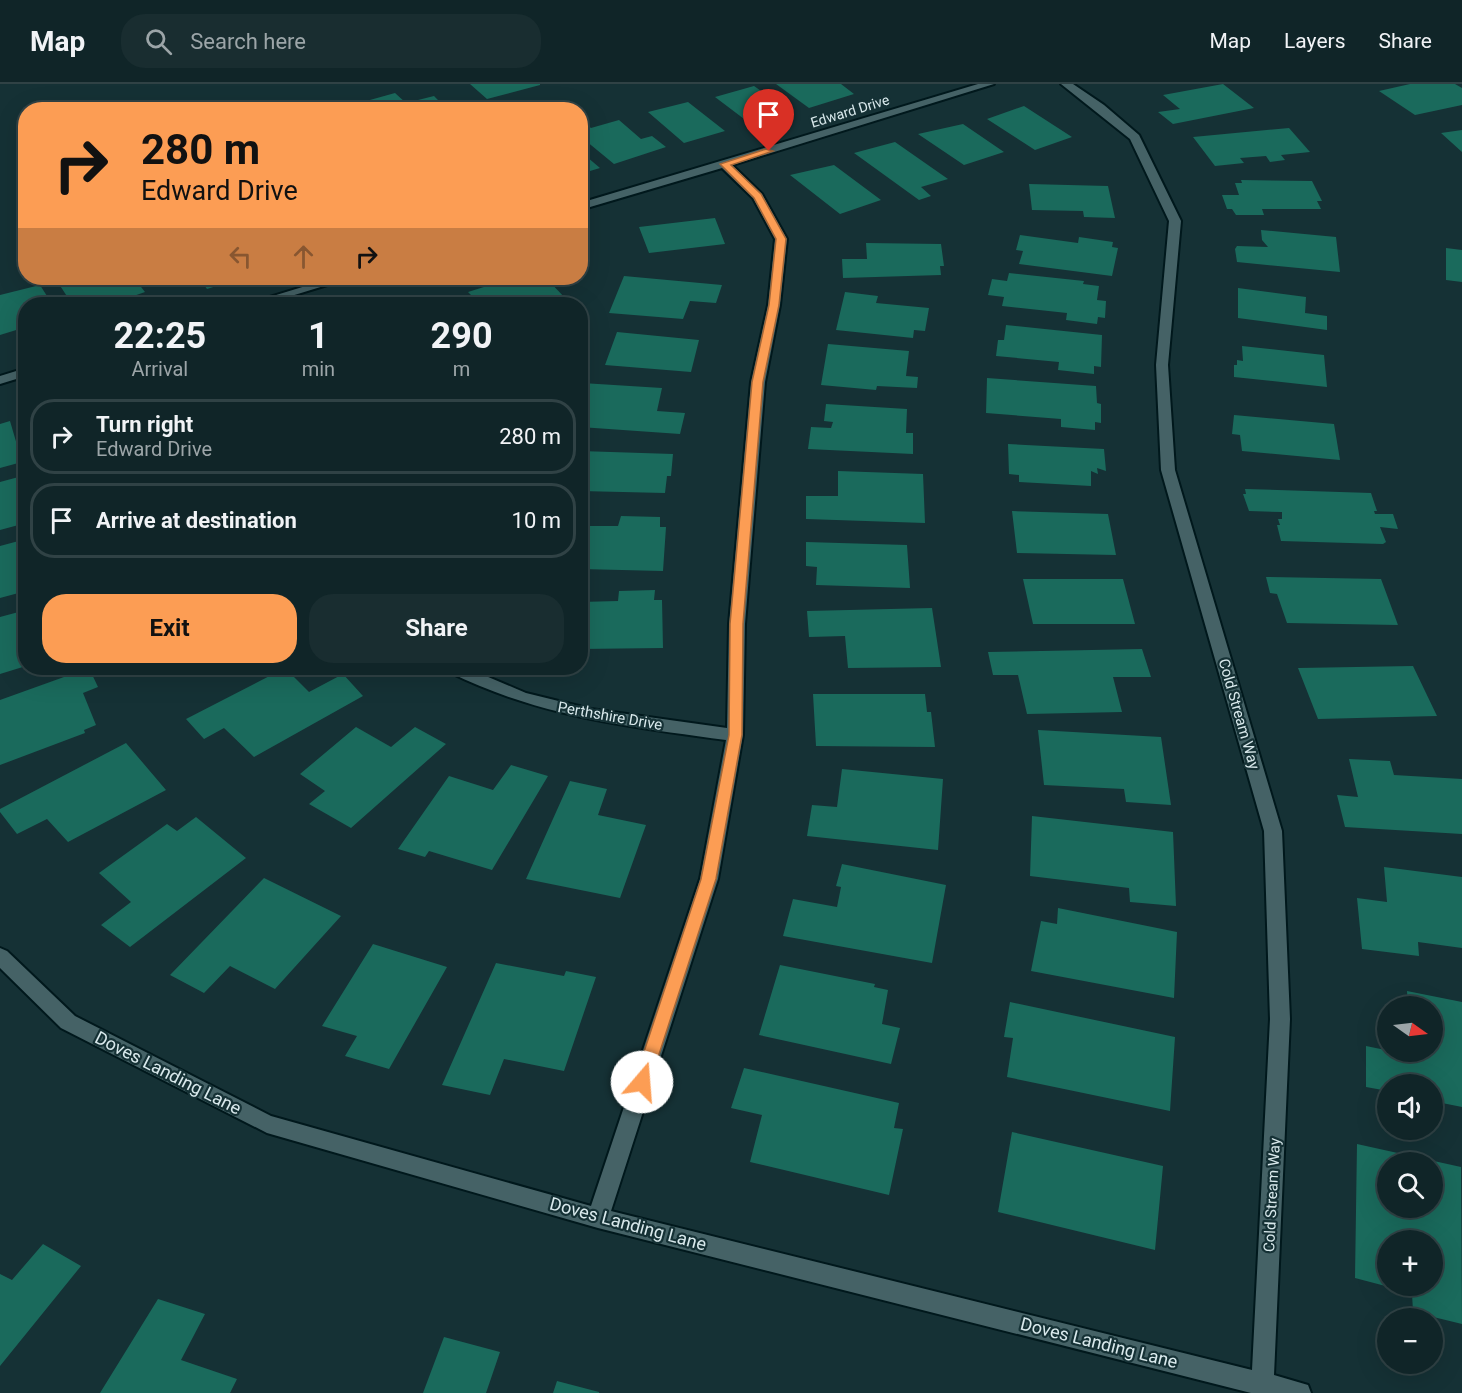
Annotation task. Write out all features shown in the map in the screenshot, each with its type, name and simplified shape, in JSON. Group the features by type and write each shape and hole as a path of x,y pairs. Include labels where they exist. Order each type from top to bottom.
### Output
{"street":[{"name":"Edward Drive","path":"588,205 989,84"},
{"name":"Cold Stream Way","path":"1066,84 1100,107 1135,138 1175,221 1162,365 1168,470 1273,831 1280,1019 1263,1388"},
{"path":"598,1218 709,879 735,735 737,624 758,382 774,305 781,239 758,196 725,164"},
{"path":"278,297 320,285"},
{"path":"0,380 18,374"},
{"name":"Perthshire Drive","path":"467,675 486,686 574,713 735,735"},
{"name":"Doves Landing Lane","path":"0,956 68,1022 267,1124 598,1218 1263,1388 1300,1393"}],"building":[{"path":"470,84 540,84 540,85 487,99"},
{"path":"776,84 841,84 854,94 809,108"},
{"path":"1223,84 1254,108 1173,124 1158,112 1180,109 1163,95"},
{"path":"1410,84 1455,84 1462,88 1462,105 1415,115 1379,91"},
{"path":"754,86 792,113 752,125 715,97"},
{"path":"395,93 405,102 363,102"},
{"path":"434,96 440,102 410,102"},
{"path":"688,102 725,131 684,143 648,112"},
{"path":"1024,106 1072,137 1035,150 987,119"},
{"path":"619,120 641,139 652,136 666,147 614,164 588,143 588,126 591,128"},
{"path":"963,124 1004,152 964,165 918,134"},
{"path":"1289,128 1310,152 1281,155 1285,160 1270,162 1266,156 1240,158 1244,163 1215,166 1193,137"},
{"path":"1462,130 1462,152 1441,133"},
{"path":"895,142 948,179 921,187 931,196 919,200 854,153"},
{"path":"588,158 600,168 588,172"},
{"path":"834,165 881,200 840,214 790,175"},
{"path":"1241,180 1312,181 1322,201 1317,201 1321,209 1262,209 1264,215 1236,215 1232,209 1227,209 1222,195 1239,195 1235,183 1242,183"},
{"path":"1029,184 1108,186 1115,218 1084,217 1083,211 1032,210"},
{"path":"715,218 725,244 649,253 639,227"},
{"path":"1261,230 1336,237 1340,272 1237,262 1235,249 1237,246 1268,247 1262,240"},
{"path":"1020,235 1078,243 1079,237 1113,242 1112,247 1118,248 1112,276 1019,264 1023,251 1016,250"},
{"path":"866,243 941,244 944,266 940,266 941,275 843,278 842,259 867,259"},
{"path":"1446,248 1462,250 1462,282 1446,280"},
{"path":"1009,273 1084,281 1083,284 1099,286 1097,300 1106,301 1105,318 1098,317 1097,324 1066,320 1067,313 1002,306 1004,297 988,295 992,279 1007,281"},
{"path":"624,276 722,285 716,303 690,301 683,319 609,313"},
{"path":"40,285 48,297 18,297 18,329 0,335 0,295"},
{"path":"60,285 140,285 145,292 131,297 67,297"},
{"path":"204,285 219,285 207,289"},
{"path":"490,285 553,285 564,297 473,297 468,292"},
{"path":"1238,288 1306,297 1305,313 1327,316 1327,330 1238,318"},
{"path":"845,292 878,296 876,303 929,308 925,331 914,330 913,338 836,330"},
{"path":"1006,325 1102,335 1101,367 1094,366 1094,374 1058,370 1059,362 996,356 998,340 1004,340"},
{"path":"617,332 699,340 691,372 605,365"},
{"path":"828,344 909,351 906,376 918,377 917,388 877,386 876,390 821,385"},
{"path":"1242,346 1324,355 1327,387 1234,377 1234,365 1237,365 1237,360 1243,361"},
{"path":"987,378 1096,386 1097,403 1101,404 1101,423 1095,422 1095,430 1061,427 1061,419 986,413"},
{"path":"588,383 662,388 657,411 685,413 680,434 588,428"},
{"path":"826,404 907,409 906,433 913,433 913,454 808,449 811,427 831,428 833,422 824,421"},
{"path":"1234,415 1334,424 1340,460 1242,451 1240,435 1232,434"},
{"path":"10,421 18,448 18,463 0,468 0,424"},
{"path":"1008,444 1104,449 1106,471 1097,468 1098,474 1091,471 1091,486 1019,482 1019,475 1009,474"},
{"path":"588,451 673,454 671,476 667,476 665,493 588,491"},
{"path":"838,471 923,474 925,523 806,519 806,496 838,496"},
{"path":"18,477 18,525 0,530 0,482"},
{"path":"1245,489 1371,493 1377,511 1374,511 1375,514 1393,514 1398,529 1380,527 1386,542 1383,544 1281,541 1277,525 1280,525 1278,519 1282,519 1282,512 1249,511 1243,494 1246,494"},
{"path":"1012,511 1108,514 1116,555 1017,553"},
{"path":"621,516 660,517 660,527 666,527 663,571 588,569 588,526 618,526"},
{"path":"18,541 18,593 0,598 0,546"},
{"path":"806,542 907,545 910,588 816,585 817,567 806,566"},
{"path":"1266,577 1381,579 1398,625 1287,623 1277,594 1270,593"},
{"path":"1023,579 1123,579 1135,624 1033,624"},
{"path":"655,590 654,600 662,600 663,648 588,649 588,602 618,601 619,591"},
{"path":"932,608 941,667 848,668 845,636 809,637 807,611"},
{"path":"18,612 18,668 0,674 0,617"},
{"path":"1142,649 1151,677 1113,677 1122,712 1027,714 1018,675 993,675 988,652"},
{"path":"1413,666 1437,716 1318,719 1298,668"},
{"path":"70,675 92,675 98,687 83,693 96,725 84,730 85,733 0,765 0,700"},
{"path":"271,675 292,675 309,692 344,675 363,696 254,757 224,728 204,739 186,719"},
{"path":"813,694 925,694 927,712 931,712 935,747 816,746"},
{"path":"356,727 391,747 415,727 446,744 351,828 309,804 325,791 300,774"},
{"path":"1038,730 1161,737 1171,805 1126,802 1124,789 1044,785"},
{"path":"126,743 166,790 68,842 47,819 17,834 0,812 0,809"},
{"path":"1349,759 1390,761 1394,775 1462,779 1462,834 1345,827 1337,795 1358,797"},
{"path":"511,765 548,776 492,870 429,851 425,857 398,849 449,776 493,790"},
{"path":"842,769 943,779 938,850 807,836 812,805 837,807"},
{"path":"570,781 607,789 598,815 646,825 620,898 526,879"},
{"path":"1032,816 1173,832 1176,906 1130,902 1129,888 1030,876"},
{"path":"196,817 246,858 130,947 101,925 131,902 99,873 167,824 177,831"},
{"path":"842,864 946,885 932,963 783,936 793,899 837,907 841,887 836,886"},
{"path":"1384,867 1462,877 1462,948 1418,942 1419,956 1362,949 1357,898 1387,902"},
{"path":"264,878 341,916 275,989 230,966 204,993 170,975"},
{"path":"1058,908 1177,932 1174,998 1031,971 1041,921 1057,924"},
{"path":"373,944 447,967 389,1069 345,1056 357,1036 322,1026"},
{"path":"496,963 564,976 566,971 596,977 564,1071 504,1059 490,1095 442,1085"},
{"path":"780,965 875,984 874,987 888,990 882,1024 900,1028 891,1064 759,1035"},
{"path":"1407,991 1432,996 1407,996"},
{"path":"1443,998 1462,1002 1462,1107 1443,1103 1443,1074 1377,1074 1377,1089 1366,1087 1366,1046 1377,1048 1377,1062 1443,1062"},
{"path":"1010,1002 1175,1037 1170,1111 1007,1077 1013,1038 1004,1037"},
{"path":"744,1068 899,1103 894,1128 903,1129 889,1195 750,1162 762,1115 731,1108"},
{"path":"1012,1132 1163,1166 1155,1250 998,1212"},
{"path":"1357,1144 1393,1152 1377,1152 1377,1218 1443,1218 1443,1163 1461,1167 1462,1324 1443,1319 1443,1308 1413,1308 1412,1296 1443,1296 1443,1230 1377,1230 1377,1284 1355,1278"},
{"path":"43,1244 81,1266 0,1366 0,1274 12,1280"},
{"path":"158,1299 205,1314 181,1360 237,1379 230,1393 100,1393"},
{"path":"444,1337 500,1352 486,1393 423,1393"},
{"path":"557,1381 599,1392 599,1393 553,1393"}],"route":[{"path":"642,1082 709,879 735,735 737,624 758,382 774,305 781,239 758,196 725,164 769,151"}]}
